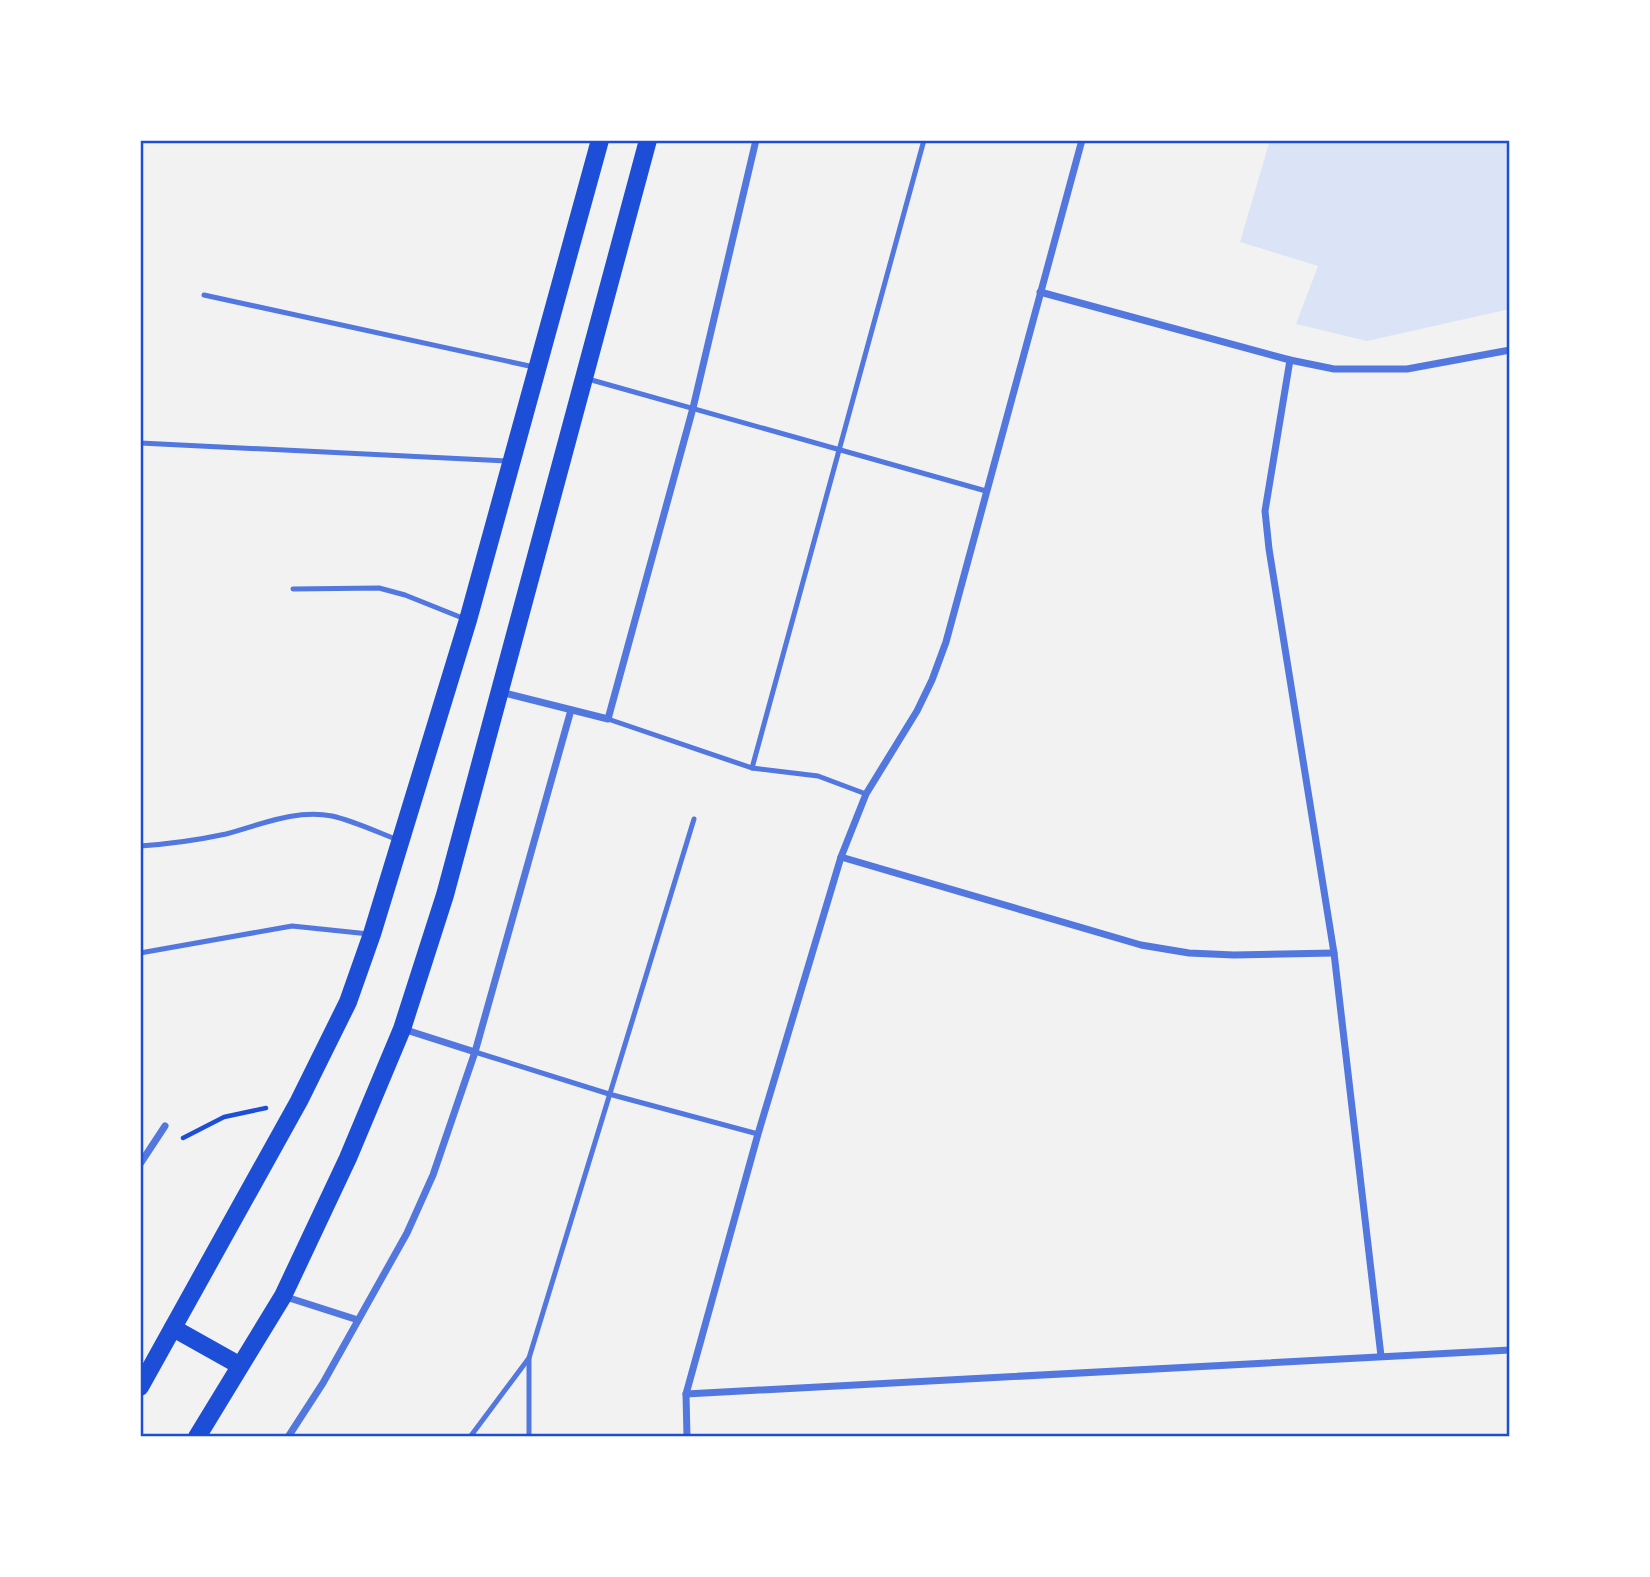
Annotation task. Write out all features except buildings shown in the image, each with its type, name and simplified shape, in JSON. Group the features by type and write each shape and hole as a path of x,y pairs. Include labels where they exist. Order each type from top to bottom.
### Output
{"main road":[{"path":"140,1387 299,1101 348,1002 372,934 468,620 600,140"},
{"path":"197,1437 282,1296 348,1158 402,1029 444,895 648,140"},
{"path":"173,1328 239,1365"}],"street":[{"path":"500,691 608,719 693,408 757,140"},
{"path":"687,1437 686,1394 758,1133 841,857 866,794 917,711 946,642 1082,140"},
{"path":"1040,292 1290,360 1334,369 1407,369 1510,350"},
{"path":"1290,360 1265,511 1334,953 1381,1356"},
{"path":"288,1437 323,1383 407,1233 433,1175 475,1052 571,710"},
{"path":"841,857 1141,945 1189,953 1234,955 1334,953"},
{"path":"402,1029 475,1052"},
{"path":"142,1161 165,1126"},
{"path":"282,1296 358,1320"},
{"path":"686,1394 1510,1350"}],"lane":[{"path":"752,768 924,140"},
{"path":"204,295 537,368"},
{"path":"583,378 986,491"},
{"path":"140,443 511,461"},
{"path":"292,589 379,587 468,620"},
{"path":"608,719 752,768 818,776 866,794"},
{"path":"140,846 166,845 225,834 280,817 311,816 331,816 401,841"},
{"path":"529,1437 529,1358 694,819"},
{"path":"140,953 292,926 372,934"},
{"path":"475,1052 609,1094 758,1133"},
{"path":"470,1437 529,1358"}],"path":[{"path":"142,1161 224,1117 299,1101"}],"shaded area":[{"path":"1270,140 1510,140 1510,309 1367,341 1296,324 1318,266 1240,242"}]}
